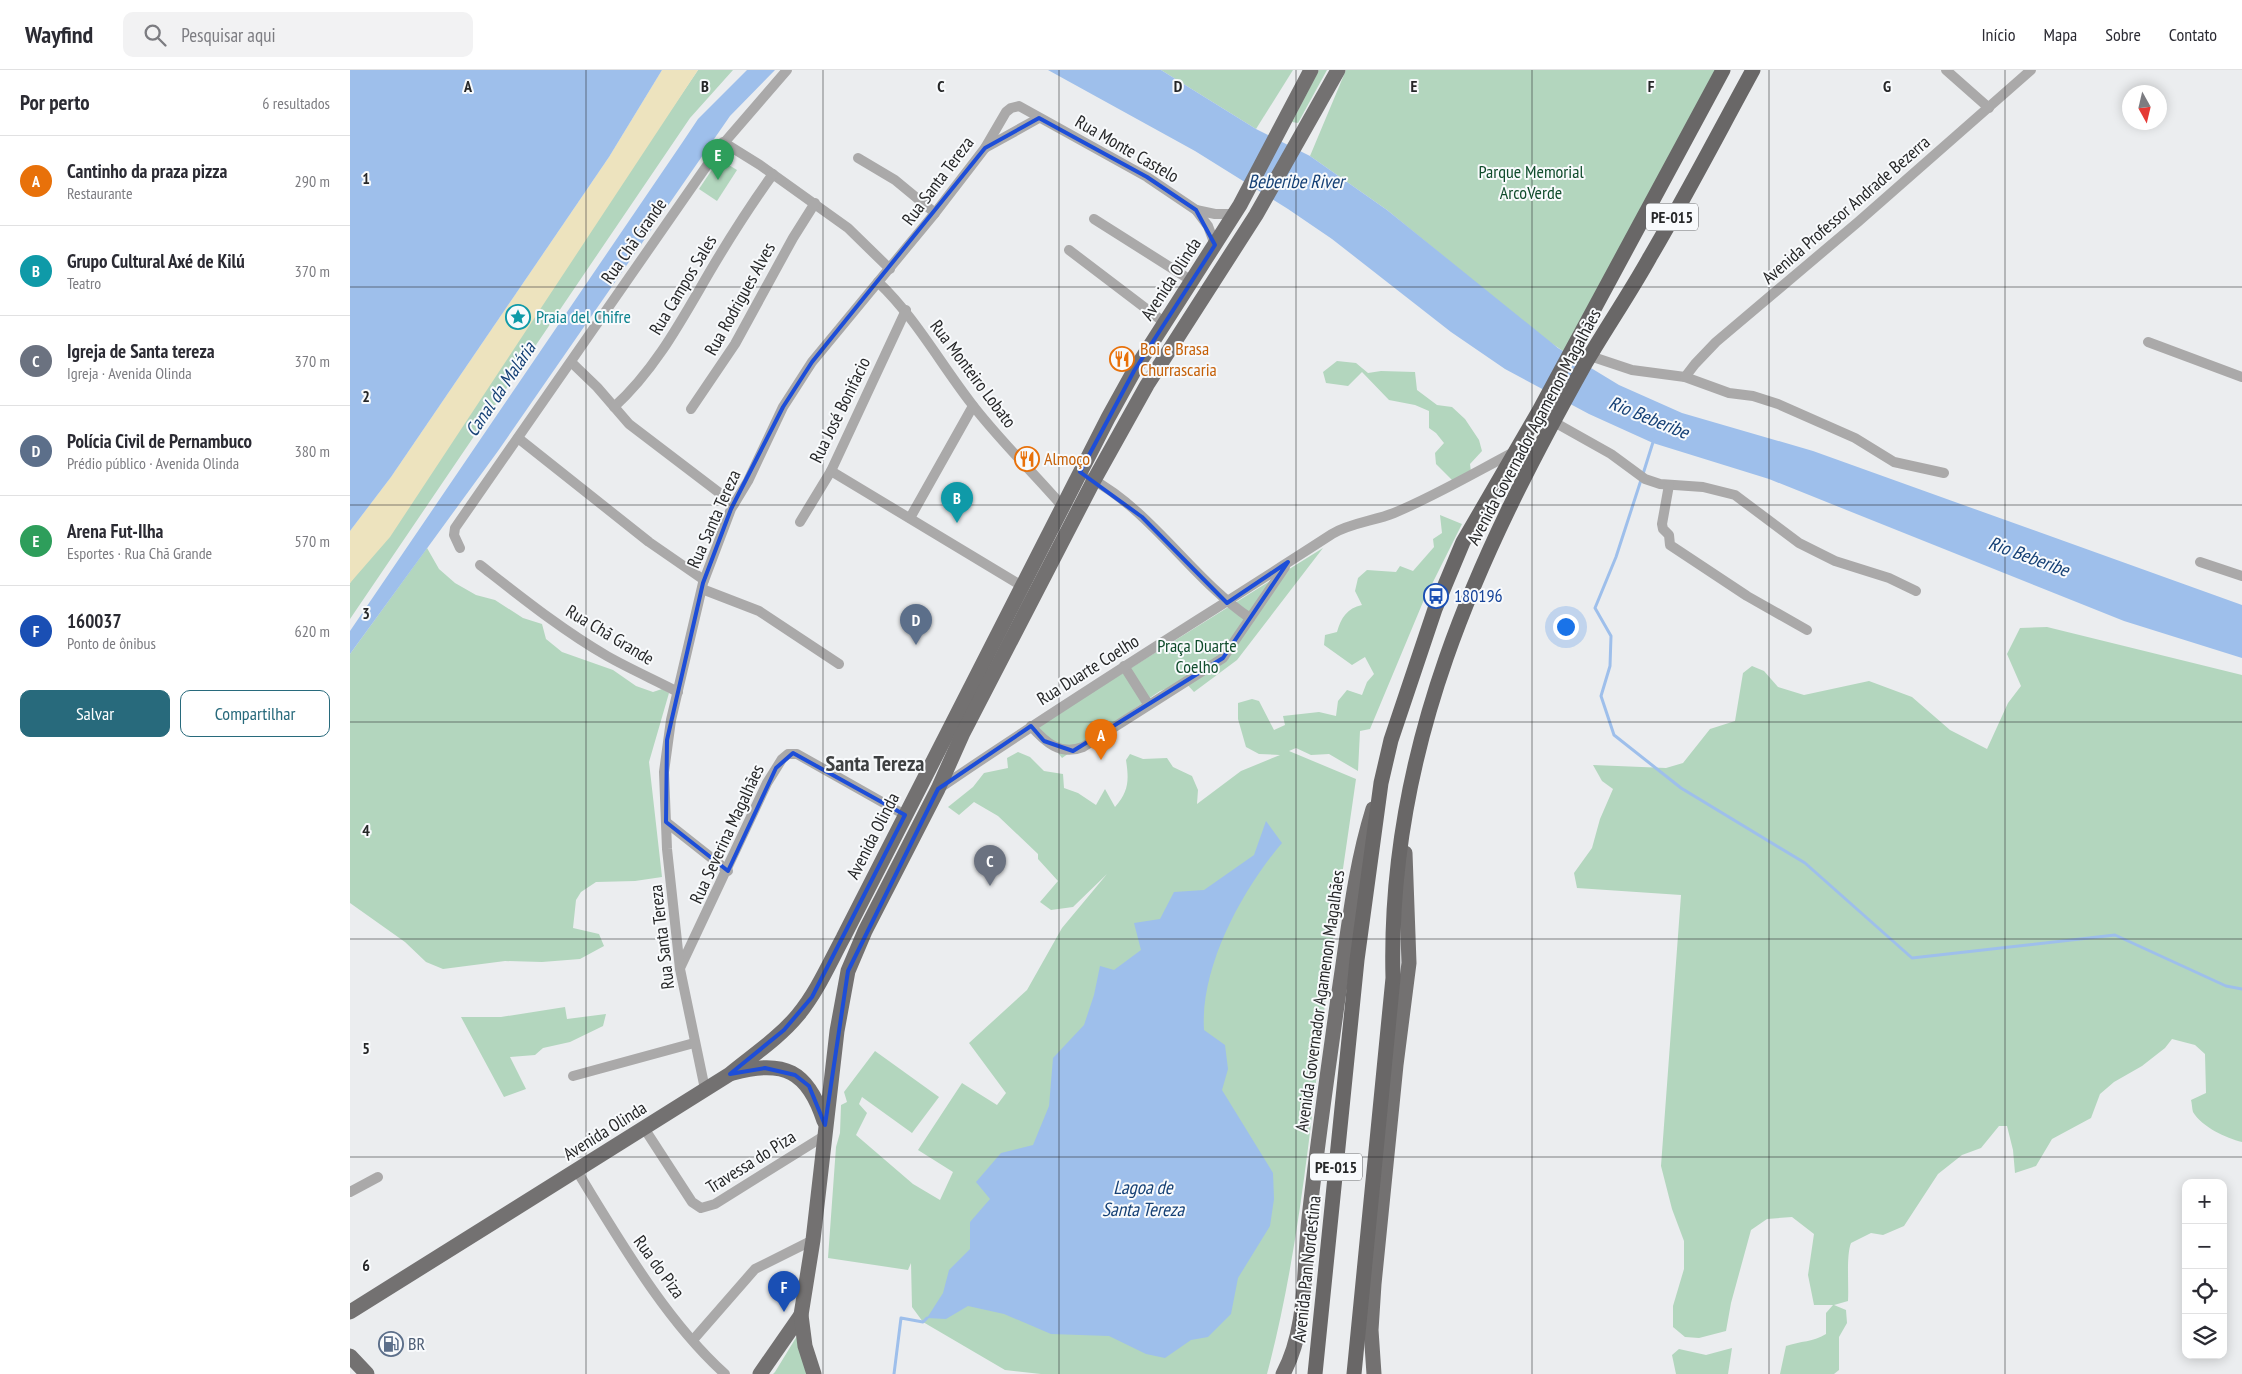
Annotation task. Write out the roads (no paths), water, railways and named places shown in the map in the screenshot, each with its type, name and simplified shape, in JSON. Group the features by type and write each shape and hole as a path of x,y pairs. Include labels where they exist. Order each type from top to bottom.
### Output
{"highway":[{"name":"Avenida Governador Agamenon Magalhães","path":"1357,960 1380,783 1392,740 1438,601 1463,542 1539,410 1723,70"},
{"name":"Avenida Governador Agamenon Magalhães","path":"1354,1374 1393,978 1392,926 1404,826 1415,758 1439,678 1459,620 1496,532 1588,359 1649,259 1753,70"},
{"name":"Avenida Pan Nordestina","path":"1315,1374 1357,960"}],"main road":[{"name":"Avenida Olinda","path":"350,1312 730,1074 784,1030 812,996 1080,472 1134,371 1237,210 1311,70"},
{"name":"Avenida Olinda","path":"801,1315 813,1240 824,1130 848,971 865,931 1094,480 1147,385 1256,215 1305,132 1338,70"},
{"name":"Avenida Governador Agamenon Magalhães","path":"1283,1374 1299,1326 1309,1218 1355,888 1364,839 1380,783"},
{"name":"Avenida Governador Agamenon Magalhães","path":"1374,1374 1370,1330 1396,1065 1409,963 1404,826"},
{"path":"730,1074 766,1068 782,1069 795,1075 809,1086 818,1101 824,1130"},
{"path":"760,1374 801,1315"},
{"path":"801,1315 805,1346 814,1374"},
{"path":"350,1356 367,1374"}],"street":[{"name":"Rua Chã Grande","path":"460,548 454,535 455,528 724,142 787,70"},
{"path":"1946,70 1989,108"},
{"name":"Avenida Professor Andrade Bezerra","path":"1685,377 1694,364 1716,342 2031,70"},
{"name":"Rua Monte Castelo","path":"1019,106 1147,177 1196,210 1208,226 1215,245"},
{"name":"Rua Santa Tereza","path":"705,1090 680,969 666,822 664,772 666,748 703,584 718,541 734,504 794,391 833,335 890,269 985,148 1006,112 1010,108 1019,106"},
{"path":"985,148 1039,118"},
{"path":"724,142 774,174 848,228 890,269"},
{"path":"858,158 895,180 935,213"},
{"name":"Rua Campos Sales","path":"614,407 631,391 658,356 747,210 774,174"},
{"name":"Rua Rodrigues Alves","path":"690,409 735,344 792,238 815,203"},
{"name":"Rua Monte Castelo","path":"1196,210 1215,214 1237,210"},
{"path":"1094,219 1192,281"},
{"path":"1069,250 1165,323"},
{"name":"Rua Monteiro Lobato","path":"878,282 906,310 939,361 973,406 1063,507"},
{"name":"Rua José Bonifacio","path":"800,522 830,470 906,310"},
{"path":"2148,342 2242,377"},
{"path":"1588,359 1632,370 1685,377 1719,390 1754,396 1778,404 1855,438 1884,457 1944,473"},
{"path":"570,362 630,424 734,504"},
{"path":"910,518 973,406"},
{"path":"1555,421 1611,454 1640,477 1669,485 1703,487 1735,495 1799,543 1835,561 1889,578 1916,591"},
{"path":"518,438 703,584 759,611 839,664"},
{"name":"Rua Duarte Coelho","path":"938,789 1031,726 1227,603 1338,530 1373,521 1422,501 1514,451"},
{"path":"830,470 1022,586"},
{"path":"1080,472 1094,480 1142,517 1227,603 1250,618"},
{"path":"1669,485 1662,524 1669,534 1670,545 1747,596 1807,630"},
{"name":"Rua Duarte Coelho","path":"1031,726 1044,741 1066,751 1073,751 1083,747 1222,658 1288,562"},
{"path":"2200,562 2242,576"},
{"name":"Rua Chã Grande","path":"480,565 539,611 579,638 608,656 678,692"},
{"path":"1124,666 1148,704"},
{"name":"Rua Severina Magalhães","path":"680,969 728,871 767,784 782,759 788,754 797,754 905,815"},
{"path":"666,822 728,871"},
{"path":"573,1076 694,1043"},
{"name":"Travessa do Piza","path":"644,1128 692,1202 701,1208 715,1204 824,1130"},
{"name":"Rua do Piza","path":"577,1170 624,1247 693,1340 726,1374"},
{"path":"350,1192 378,1177"},
{"path":"693,1340 736,1288 755,1269 813,1240"}],"water":[{"path":"350,70 662,70 609,157 391,477 350,531"},
{"name":"Canal da Malária","path":"747,70 775,70 730,116 498,451 350,654 350,631 698,119"},
{"name":"Beberibe River","path":"1048,70 1161,70 1256,129 1310,156 1387,210 1558,348 1619,385 1682,413 1813,451 2242,605 2242,658 2124,621 1769,479 1653,443 1589,414 1505,369 1451,332 1332,239 1288,209 1195,151"},
{"name":"Lagoa de Santa Tereza","path":"1266,821 1282,843 1252,883 1226,931 1209,981 1205,1006 1204,1030 1225,1045 1228,1069 1222,1090 1273,1173 1274,1199 1270,1226 1238,1278 1231,1314 1208,1337 1191,1340 1165,1358 1146,1354 1109,1336 1051,1334 1004,1314 968,1306 946,1319 927,1318 943,1293 949,1270 970,1249 970,1222 990,1199 976,1182 1001,1153 1033,1145 1049,1106 1053,1058 1084,1025 1094,995 1100,966 1114,970 1141,950 1134,923 1160,919 1174,892 1204,890 1254,855"}],"waterway":[{"name":"Rio Beberibe","path":"1643,474 1654,439"},
{"path":"1641,480 1616,557 1595,608 1611,636 1610,666 1601,696 1614,735 1681,788 1805,863 1912,958 2115,935 2226,986 2242,989"},
{"path":"894,1374 901,1318 923,1322 927,1318"}],"place":[{"name":"Arena Fut-Ilha","path":"718,180"},
{"name":"Praia del Chifre","path":"518,317"},
{"name":"Boi e Brasa Churrascaria","path":"1122,359"},
{"name":"Almoço","path":"1027,459"},
{"name":"Grupo Cultural Axé de Kilú","path":"957,523"},
{"name":"180196","path":"1436,596"},
{"name":"Polícia Civil de Pernambuco","path":"916,645"},
{"name":"Cantinho da praza pizza","path":"1101,760"},
{"name":"Igreja de Santa tereza","path":"990,886"},
{"name":"160037","path":"784,1312"},
{"name":"BR","path":"391,1344"}],"district":[{"name":"Santa Tereza","path":"875,763"}],"park label":[{"name":"Parque Memorial ArcoVerde","path":"1531,182"},
{"name":"Praça Duarte Coelho","path":"1197,656"}]}
